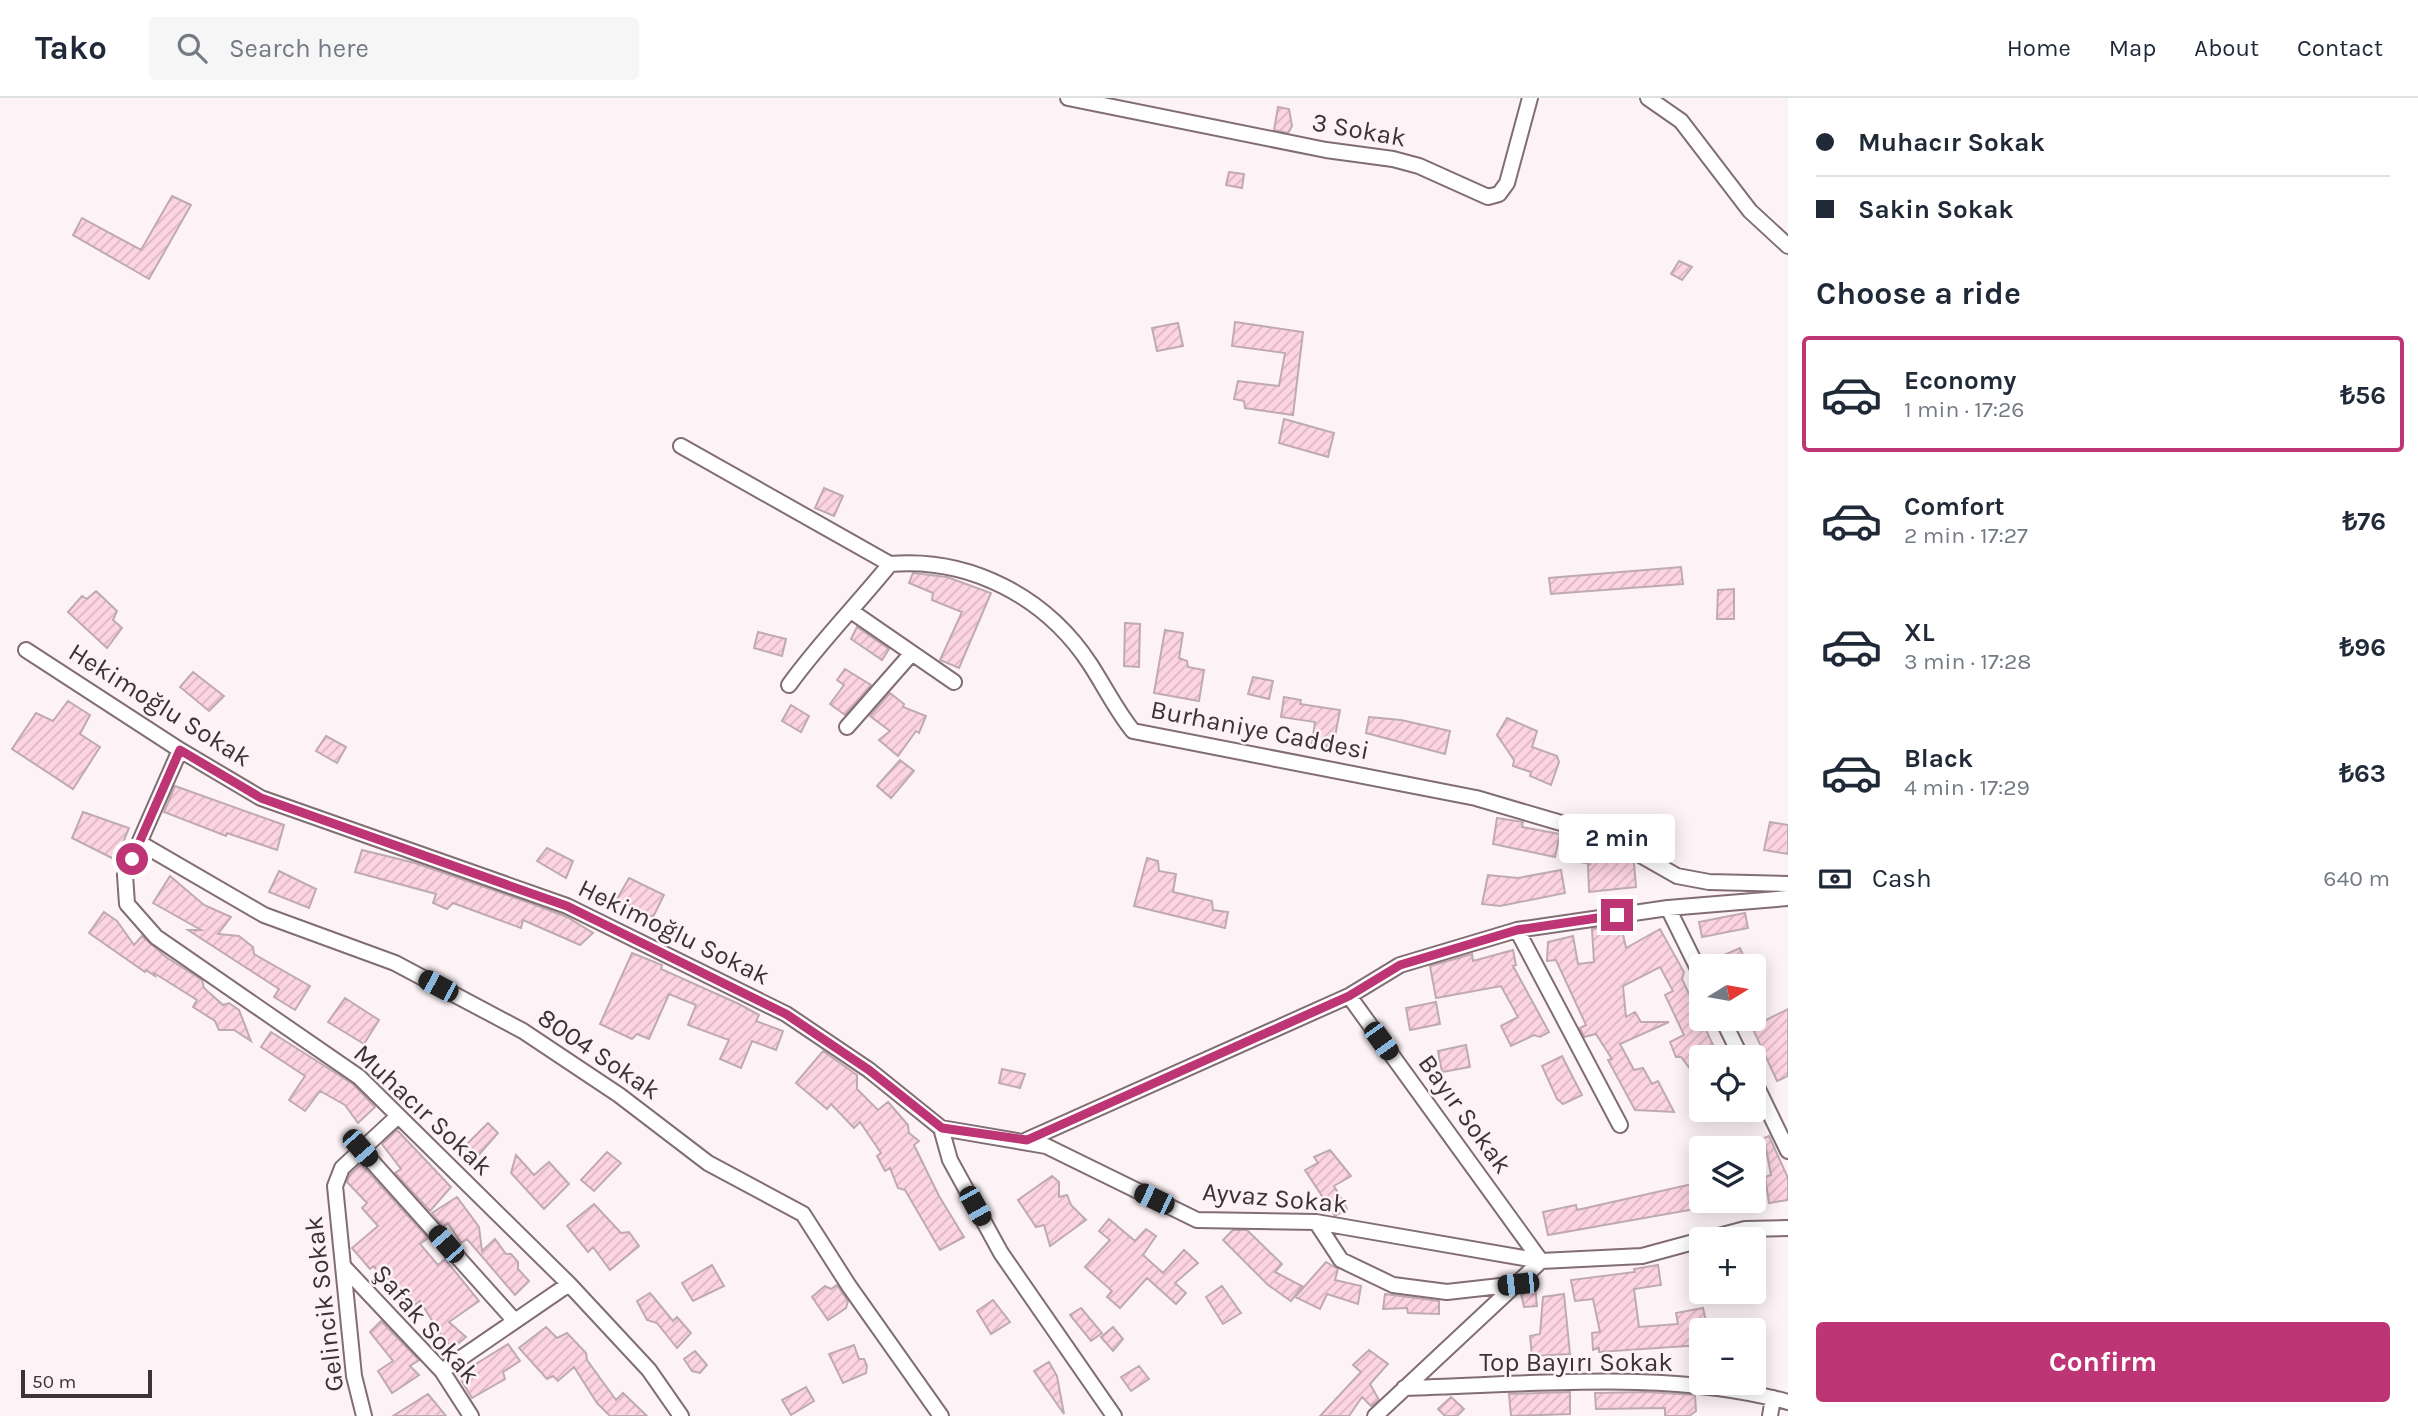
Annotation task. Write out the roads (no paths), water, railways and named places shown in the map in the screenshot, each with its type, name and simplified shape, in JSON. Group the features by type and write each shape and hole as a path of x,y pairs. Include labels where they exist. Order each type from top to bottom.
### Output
{"street":[{"name":"3 Sokak","path":"1068,98 1326,150 1392,159 1419,166 1488,197 1500,194 1507,183 1530,98"},
{"path":"1648,98 1681,121 1751,211 1788,246"},
{"path":"681,446 890,564 851,611 818,644 789,685"},
{"name":"Burhaniye Caddesi","path":"890,564 916,562 967,570 1008,587 1055,622 1090,663 1115,709 1133,732 1476,798 1585,830 1626,848 1677,876 1709,882 1788,884"},
{"path":"851,611 954,682"},
{"name":"Hekimoğlu Sokak","path":"26,650 180,750 261,798 567,906 786,1014 869,1070 942,1128"},
{"path":"847,727 912,653"},
{"name":"Muhacır Sokak","path":"180,750 125,875 127,904 156,937 359,1077 569,1284 649,1370 681,1416"},
{"name":"8004 Sokak","path":"140,843 264,915 396,963 523,1031 619,1095 708,1163 803,1214 849,1286 941,1416"},
{"path":"1027,1140 1349,996 1400,965 1517,930 1668,908 1788,898"},
{"path":"1668,908 1691,954"},
{"path":"1517,930 1620,1125"},
{"name":"Bayır Sokak","path":"1349,996 1541,1261"},
{"path":"1766,1106 1788,1151"},
{"path":"398,1116 360,1148 514,1320"},
{"path":"942,1128 950,1160 1001,1253 1114,1416"},
{"name":"Ayvaz Sokak","path":"942,1128 1027,1140 1046,1146 1197,1220 1316,1222 1541,1261 1642,1255 1689,1243"},
{"name":"Gelincik Sokak","path":"360,1148 342,1168 335,1186 354,1376 364,1416"},
{"path":"1316,1222 1341,1260 1393,1285 1447,1292 1518,1284"},
{"path":"1766,1229 1788,1228"},
{"path":"1375,1416 1541,1261"},
{"name":"Şafak Sokak","path":"342,1266 442,1371 471,1416"},
{"path":"442,1371 569,1284"},
{"name":"Top Bayırı Sokak","path":"1404,1388 1636,1383 1744,1390 1788,1402"},
{"path":"1769,1416 1773,1398"}]}
